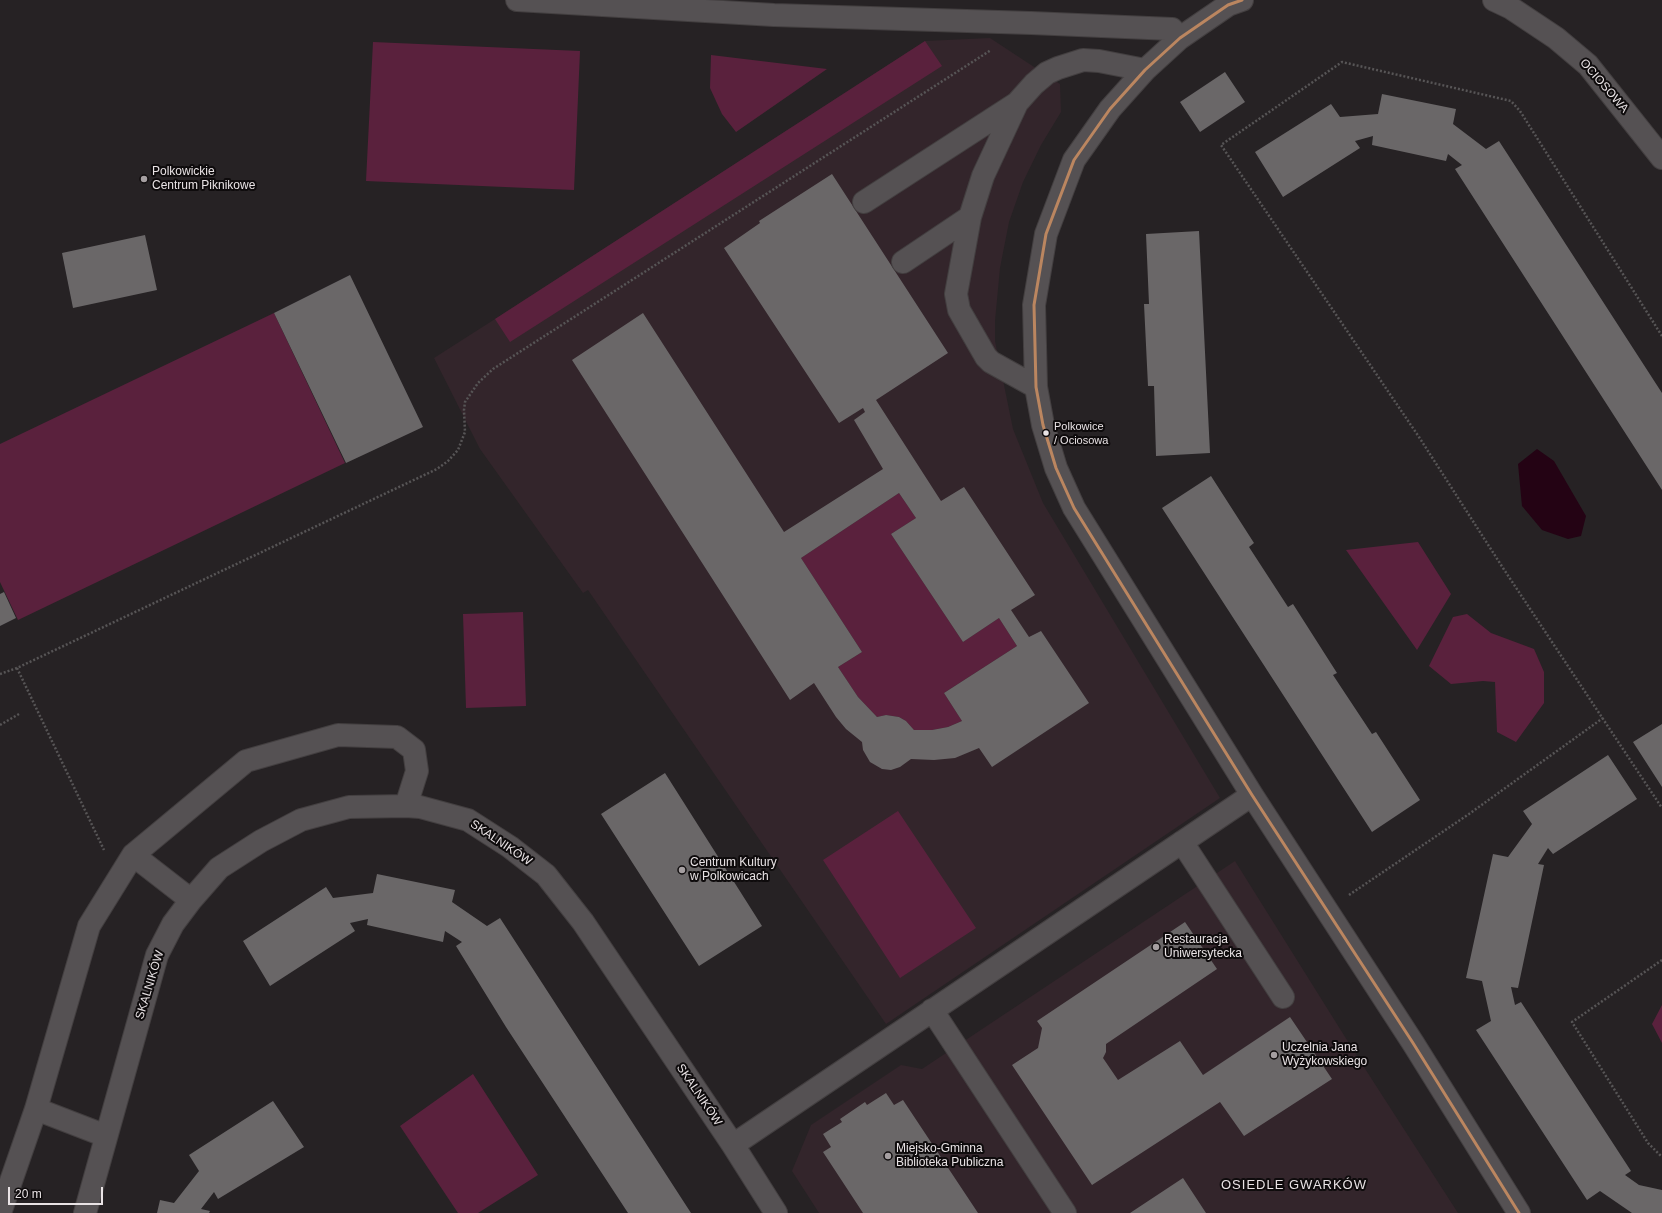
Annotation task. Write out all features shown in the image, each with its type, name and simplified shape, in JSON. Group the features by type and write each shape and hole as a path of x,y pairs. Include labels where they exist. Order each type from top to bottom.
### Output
{"street":[{"path":"517,0 774,15 1020,22 1172,29 1180,38"},
{"path":"1242,0 1228,5 1180,38 1145,70 1110,109 1074,160 1046,234 1034,305 1036,387 1043,426 1056,468 1074,508 1252,795 1327,909 1519,1213"},
{"name":"OCIOSOWA","path":"1494,0 1511,8 1556,38 1588,65 1662,158"},
{"path":"864,202 1017,103 1034,84 1047,73 1083,60 1099,61 1145,70"},
{"path":"1017,103 983,176 970,217 956,294 959,310 986,357 991,362 1036,387"},
{"path":"903,262 970,217"},
{"path":"0,1213 36,1109 89,926 133,855 246,762 338,735 397,737 414,750 417,771 406,806"},
{"path":"732,1145 1252,795"},
{"name":"SKALNIKÓW","path":"86,1213 106,1136 158,955 173,924 191,900 219,868 261,841 301,820 349,807 406,806 420,807 468,820 510,847 546,875 583,922 776,1213"},
{"path":"1182,842 1283,997"},
{"path":"133,855 191,900"},
{"path":"932,1010 1064,1213"},
{"path":"36,1109 106,1136"}],"path":[{"path":"0,674 17,668 437,469 448,461 458,450 465,432 465,402 478,383 493,369 1006,40 1020,22"},
{"path":"1662,336 1520,111 1511,101 1342,62 1221,145 1415,431 1503,568 1662,808"},
{"path":"17,668 102,846 117,882"},
{"path":"0,724 19,714"},
{"path":"1327,909 1469,814 1603,718"},
{"path":"1662,960 1572,1022 1648,1143 1662,1157"}],"shaded area":[{"path":"990,38 1060,84 1061,112 1041,145 1023,182 1009,222 1000,268 995,321 995,341 1013,429 1043,503 1220,798 886,1024 588,590 583,593 480,449 434,358 925,41"},
{"path":"925,41 942,66 510,342 495,319"},
{"path":"373,42 580,51 574,190 366,181"},
{"path":"711,55 827,69 736,132 722,114 710,88"},
{"path":"274,313 345,463 18,620 0,582 0,444"},
{"path":"1537,449 1554,461 1586,516 1581,536 1568,539 1542,530 1522,506 1518,464"},
{"path":"899,493 916,518 891,534 963,642 999,618 1017,646 944,693 962,721 948,727 932,730 914,730 906,721 899,717 886,715 877,717 858,697 838,667 862,652 801,558"},
{"path":"1418,542 1451,594 1417,650 1346,550"},
{"path":"523,612 526,706 466,708 463,614"},
{"path":"1467,614 1491,633 1534,649 1544,672 1544,703 1516,742 1497,732 1495,682 1483,681 1451,684 1429,666 1453,617"},
{"path":"898,811 976,928 900,978 823,860"},
{"path":"1235,861 1362,1064 1458,1213 819,1213 792,1171 811,1125 901,1065 922,1069"},
{"path":"1662,1005 1662,1043 1652,1024"},
{"path":"473,1074 538,1175 478,1213 458,1213 400,1126"}],"building":[{"path":"1225,72 1245,102 1200,132 1180,102"},
{"path":"1382,94 1456,109 1453,124 1486,149 1499,141 1662,393 1662,490 1455,169 1462,165 1448,154 1446,161 1372,145 1373,136 1355,141 1360,148 1283,197 1255,152 1331,104 1340,117 1378,114"},
{"path":"832,174 948,353 876,400 941,501 964,487 1035,595 1011,610 1029,637 1041,631 1089,703 992,767 979,748 955,758 934,760 911,759 900,767 891,770 882,769 870,762 863,750 862,742 846,729 836,717 814,683 790,700 572,360 643,313 784,532 883,469 854,420 865,412 863,408 839,423 724,248 760,223 759,221","holes":["899,493 916,518 891,534 963,642 999,618 1017,646 944,693 962,721 948,727 932,730 914,730 906,721 899,717 886,715 877,717 858,697 838,667 862,652 801,558"]},
{"path":"1199,231 1210,453 1156,456 1154,386 1148,386 1144,304 1149,304 1146,234"},
{"path":"145,235 157,290 73,308 62,253"},
{"path":"350,275 423,427 346,463 274,313"},
{"path":"1211,476 1254,543 1249,547 1288,607 1293,604 1337,673 1333,675 1372,734 1376,732 1420,800 1372,832 1162,508"},
{"path":"4,592 16,618 0,626 0,594"},
{"path":"1662,724 1662,787 1633,742"},
{"path":"1608,755 1637,799 1553,854 1548,848 1538,864 1544,865 1518,988 1511,987 1515,1005 1521,1002 1631,1171 1625,1175 1639,1185 1662,1190 1662,1213 1632,1213 1600,1191 1587,1200 1476,1030 1491,1021 1482,981 1466,978 1493,854 1508,857 1532,824 1523,811"},
{"name":"Centrum Kultury w Polkowicach","path":"665,773 762,926 699,966 601,814"},
{"path":"377,874 455,890 452,902 487,926 500,918 691,1213 628,1213 506,1027 456,946 462,942 445,931 443,942 367,925 368,919 350,923 355,931 270,986 243,941 326,887 333,898 373,893"},
{"name":"Uczelnia Jana Wyżykowskiego","path":"1185,922 1217,969 1106,1044 1106,1052 1103,1058 1118,1080 1180,1041 1203,1075 1290,1017 1332,1079 1244,1136 1220,1102 1092,1185 1012,1065 1038,1048 1042,1028 1037,1021"},
{"path":"886,1093 894,1105 903,1100 978,1213 863,1213 823,1152 831,1147 823,1134 842,1122 840,1119 865,1102 867,1105"},
{"path":"273,1101 304,1147 218,1199 214,1192 201,1209 210,1211 209,1213 157,1213 160,1200 174,1203 199,1171 189,1155"},
{"path":"1183,1178 1206,1213 1130,1213"}],"transit line":[{"path":"1242,0 1228,5 1180,38 1145,70 1110,109 1074,160 1046,234 1034,305 1036,387 1043,425 1056,468 1074,508 1252,795 1413,1043 1519,1213"}],"place":[{"name":"Polkowickie Centrum Piknikowe","path":"144,179"},
{"name":"Polkowice / Ociosowa","path":"1046,433"},
{"name":"Centrum Kultury w Polkowicach","path":"682,870"},
{"name":"Restauracja Uniwersytecka","path":"1156,947"},
{"name":"Uczelnia Jana Wyżykowskiego","path":"1274,1055"},
{"name":"Miejsko-Gminna Biblioteka Publiczna","path":"888,1156"}],"district":[{"name":"OSIEDLE GWARKÓW","path":"1294,1185"}]}
